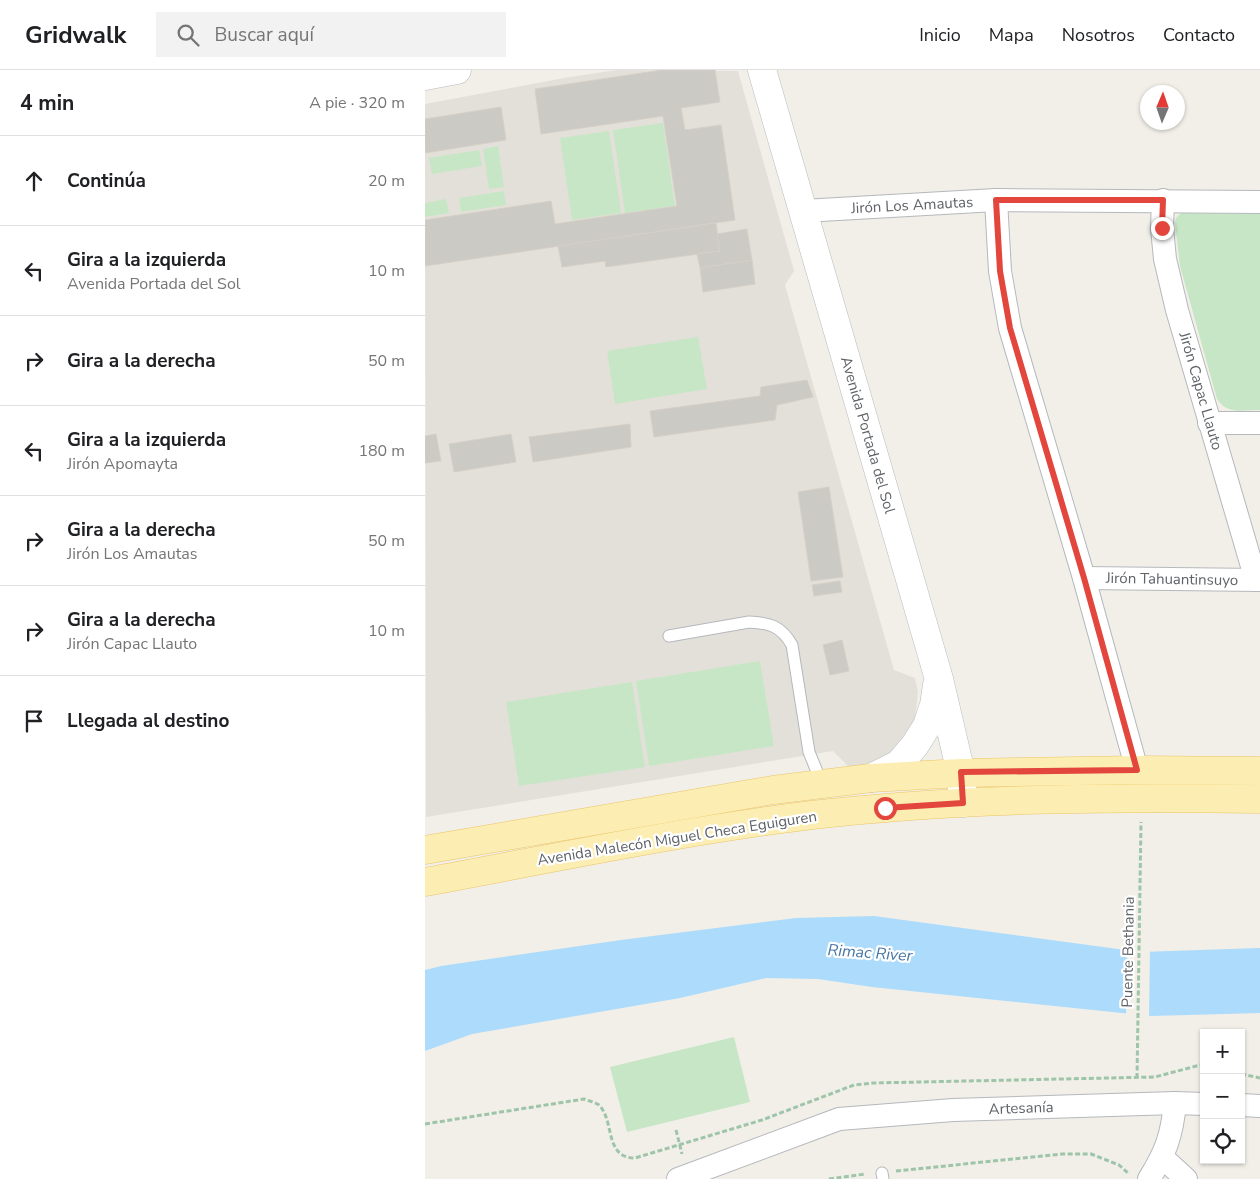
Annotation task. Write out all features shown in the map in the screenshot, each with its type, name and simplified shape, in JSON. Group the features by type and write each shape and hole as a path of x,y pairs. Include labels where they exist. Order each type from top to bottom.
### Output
{"main road":[{"name":"Avenida Malecón Miguel Checa Eguiguren","path":"425,850 773,790 871,778 961,772 1260,771"},
{"name":"Avenida Malecón Miguel Checa Eguiguren","path":"425,882 667,837 754,823 885,808 963,803 1144,798 1260,799"}],"street":[{"name":"Avenida Portada del Sol","path":"762,70 939,679 961,772 963,803"},
{"name":"Jirón Los Amautas","path":"803,211 996,200 1260,202"},
{"path":"996,200 1000,271 1010,328 1084,578 1137,770"},
{"name":"Jirón Capac Llauto","path":"1163,200 1162,228 1165,259 1209,422 1258,580"},
{"path":"1209,422 1260,423"},
{"name":"Jirón Tahuantinsuyo","path":"1084,578 1258,580"},
{"path":"871,778 899,764 915,745 927,726 934,705 939,679"},
{"path":"1149,1179 1162,1157 1172,1130 1175,1103"},
{"name":"Artesanía","path":"680,1169 839,1119 953,1110 1200,1104"},
{"path":"1245,1106 1260,1106"},
{"path":"1162,1157 1186,1179"}],"lane":[{"path":"669,636 749,622 776,627 786,634 792,645 809,752 822,784"}],"path":[{"name":"Puente Bethania","path":"1137,1086 1141,816"},
{"path":"1245,1075 1260,1078"},
{"path":"425,1124 584,1099 597,1103 603,1110 615,1148"},
{"path":"676,1130 680,1169"},
{"path":"829,1179 883,1176 1062,1154 1091,1154 1119,1165 1135,1179"}],"shaded area":[{"path":"617,70 738,71 794,271 785,285 894,670 915,678 918,692 914,726 888,757 872,765 852,770 833,751 426,817 425,104"}],"green space":[{"path":"663,123 675,206 625,213 613,130"},
{"path":"609,131 621,213 572,220 560,138"},
{"path":"498,146 504,187 489,189 483,149"},
{"path":"479,150 482,166 432,174 429,158"},
{"path":"504,191 506,205 461,212 459,198"},
{"path":"446,199 449,213 425,217 425,203"},
{"path":"1181,213 1260,214 1260,410 1231,410 1217,399 1180,266 1175,223 1176,218"},
{"path":"698,337 707,389 615,404 607,351"},
{"path":"760,661 774,746 649,766 636,681"},
{"path":"632,682 645,767 519,786 506,702"},
{"path":"734,1037 750,1102 627,1132 610,1067"}],"water":[{"name":"Rimac River","path":"874,916 1140,952 1260,948 1260,1013 1151,1016 872,987 818,979 766,978 680,998 472,1034 425,1051 425,970 441,966 621,940 796,918"}],"pier":[{"path":"1127,948 1150,949 1149,1018 1126,1016"}],"building":[{"path":"662,70 715,70 720,102 681,108 685,130 721,125 735,220 425,266 425,220 551,201 555,224 677,206 663,116 541,134 535,89"},
{"path":"501,107 506,140 425,153 425,119"},
{"path":"716,223 720,251 606,267 605,261 562,267 558,246"},
{"path":"747,229 752,260 700,268 697,254 720,251 717,234"},
{"path":"752,260 755,284 703,292 700,268"},
{"path":"807,380 813,397 777,405 775,420 654,437 650,411 760,396 761,387"},
{"path":"630,424 631,447 533,462 529,437"},
{"path":"436,434 441,461 425,463 425,436"},
{"path":"511,434 516,462 454,472 449,444"},
{"path":"829,487 843,577 811,581 798,492"},
{"path":"840,581 842,592 814,596 812,585"},
{"path":"842,640 849,671 830,675 823,645"}],"route":[{"path":"885,808 963,803 961,772 1137,770 1084,578 1010,328 1000,271 996,200 1163,200 1162,228"}]}
